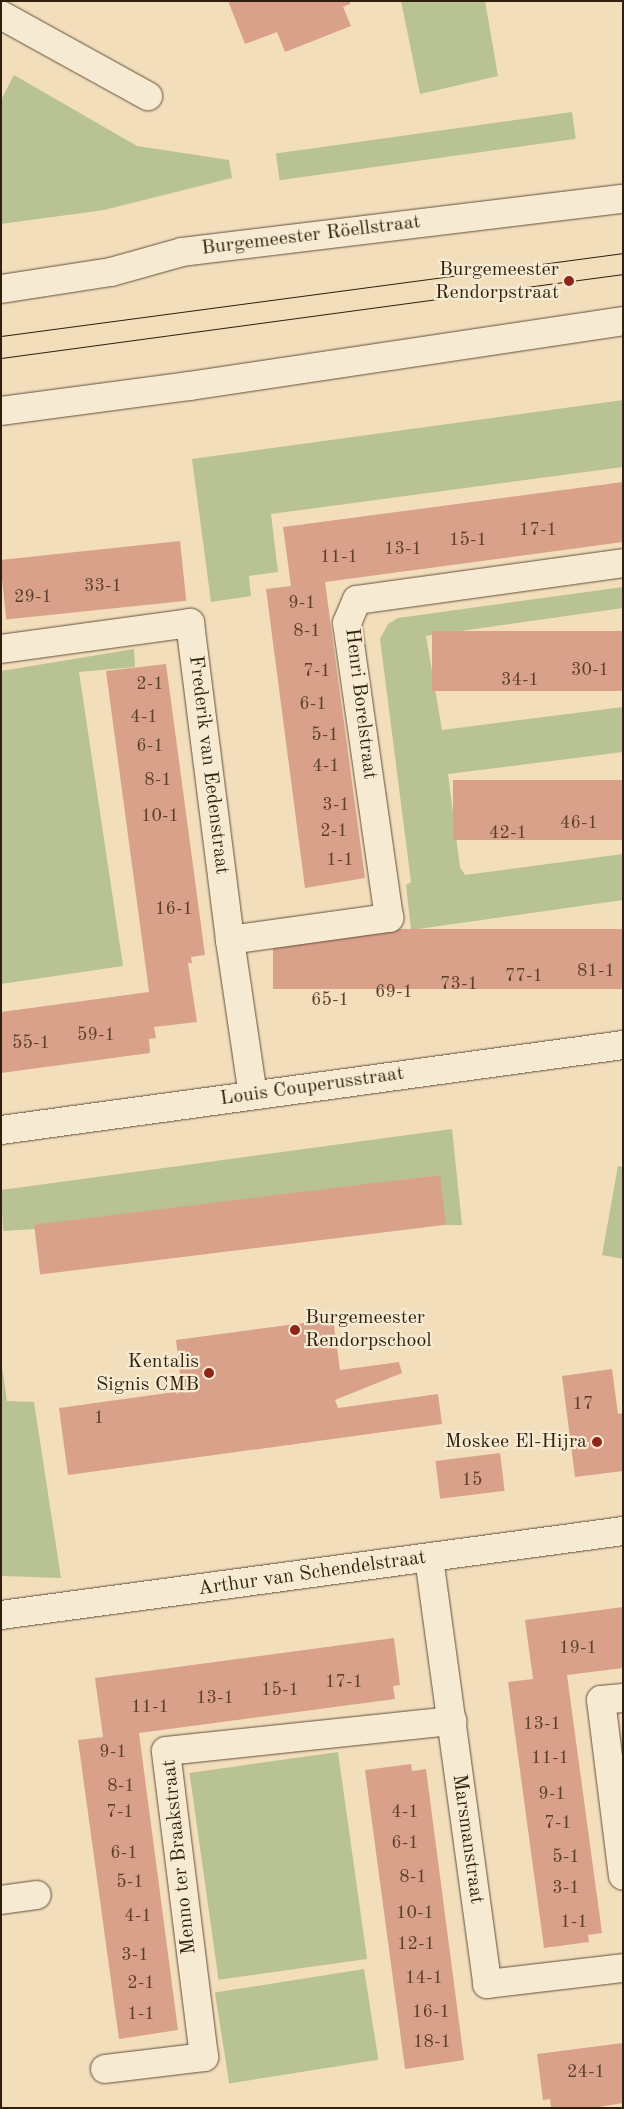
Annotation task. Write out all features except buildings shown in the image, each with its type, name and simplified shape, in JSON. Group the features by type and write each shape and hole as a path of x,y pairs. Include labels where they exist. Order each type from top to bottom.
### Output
{"street":[{"path":"1,15 148,96"},
{"name":"Burgemeester Röellstraat","path":"1,289 111,272 182,252 623,198"},
{"path":"1,411 199,385 623,321"},
{"name":"Henri Borelstraat","path":"230,940 388,918 347,623 357,600 623,563"},
{"name":"Frederik van Eedenstraat","path":"1,649 190,623 230,940 253,1095"},
{"name":"Louis Couperusstraat","path":"1,1130 623,1045"},
{"name":"Arthur van Schendelstraat","path":"1,1614 623,1531"},
{"name":"Marsmanstraat","path":"429,1558 487,1984 623,1968"},
{"path":"623,1698 601,1700 623,1876"},
{"name":"Menno ter Braakstraat","path":"105,2069 204,2057 166,1751 452,1721"},
{"path":"1,1900 37,1895"}],"green space":[{"path":"401,1 485,1 498,76 420,94"},
{"path":"14,75 137,146 229,160 232,178 104,210 1,224 1,100"},
{"path":"572,112 576,139 280,180 276,154"},
{"path":"623,400 623,467 271,514 278,572 249,576 251,596 211,602 192,459"},
{"path":"623,587 623,608 426,636 442,730 623,707 623,752 448,774 460,867 465,875 623,854 623,900 411,930 406,885 411,882 380,639 388,624 398,618"},
{"path":"134,649 135,667 79,672 123,966 1,984 1,671"},
{"path":"452,1129 462,1225 446,1225 439,1175 35,1229 3,1231 1,1190"},
{"path":"618,1166 623,1167 623,1259 602,1255"},
{"path":"1,1359 7,1401 34,1402 61,1578 1,1576"},
{"path":"338,1752 367,1959 219,1980 189,1773"},
{"path":"364,1969 378,2060 229,2083 215,1993"}],"tram line":[{"path":"1,336 623,253"},
{"path":"1,358 623,274"}],"place":[{"name":"Burgemeester Rendorpstraat","path":"569,281"},
{"name":"Burgemeester Rendorpschool","path":"295,1330"},
{"name":"Kentalis Signis CMB","path":"209,1373"},
{"name":"Moskee El-Hijra","path":"597,1442"}]}
